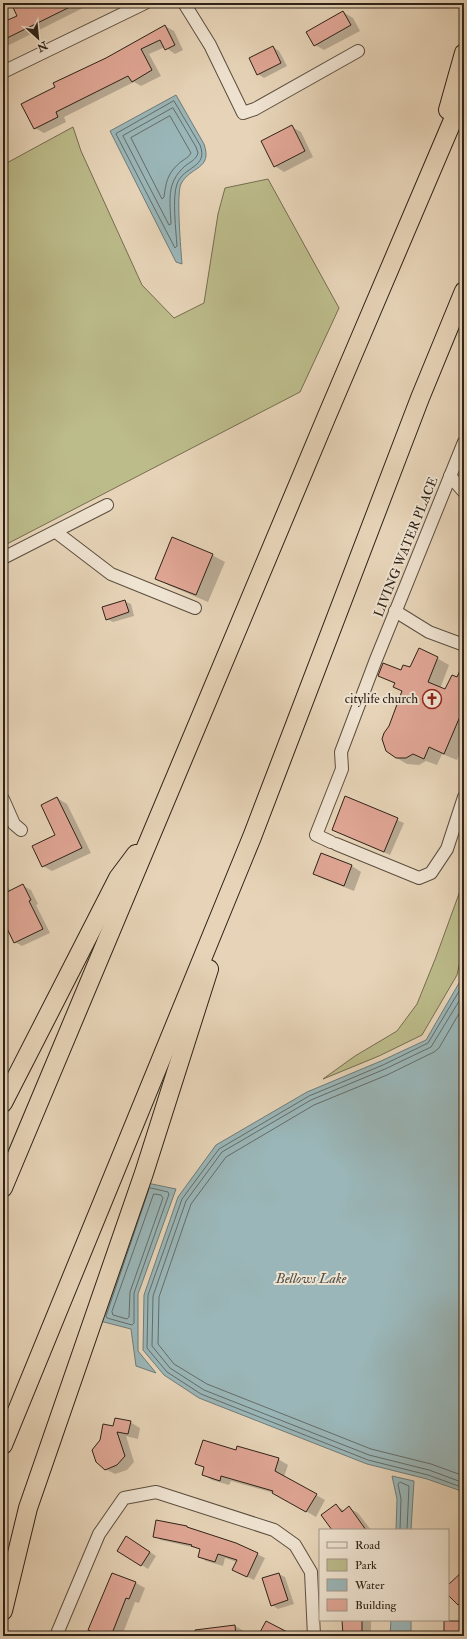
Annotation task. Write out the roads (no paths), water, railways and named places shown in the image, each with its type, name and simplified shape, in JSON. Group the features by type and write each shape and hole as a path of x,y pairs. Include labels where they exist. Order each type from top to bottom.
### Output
{"highway":[{"path":"430,178 464,52"},
{"path":"3,1188 326,418 430,178 464,94"},
{"path":"3,1445 252,837 420,398 464,292"},
{"path":"3,1103 118,878 156,825"},
{"path":"3,1611 28,1508 144,1172 252,837"}],"street":[{"path":"3,72 144,3"},
{"path":"184,3 210,45 244,113 255,109 358,51"},
{"name":"LIVING WATER PLACE","path":"464,442 395,611 341,752 342,769 316,836 419,878 431,873 447,849 464,798"},
{"path":"450,476 464,492"},
{"path":"3,558 107,505"},
{"path":"56,532 111,574 195,608"},
{"path":"395,611 429,632 464,644"},
{"path":"3,799 14,824 21,830"},
{"path":"56,1636 99,1534 124,1498 156,1492 274,1530 295,1545 311,1572 314,1636"}],"water":[{"path":"176,95 204,144 206,152 203,163 185,178 181,184 179,199 179,223 182,264 176,262 110,131"},
{"name":"Bellows Lake","path":"464,969 464,1492 427,1479 367,1464 199,1398 164,1375 143,1350 144,1295 178,1197 216,1145 307,1092 381,1061 426,1040 462,978"},
{"path":"147,1183 176,1189 138,1294 138,1351 156,1373 136,1366 131,1329 100,1321"},
{"path":"392,1476 414,1481 411,1529 396,1529 397,1499"},
{"path":"391,1621 411,1621 411,1636 390,1636"}],"place":[{"name":"citylife church","path":"432,699"}]}
